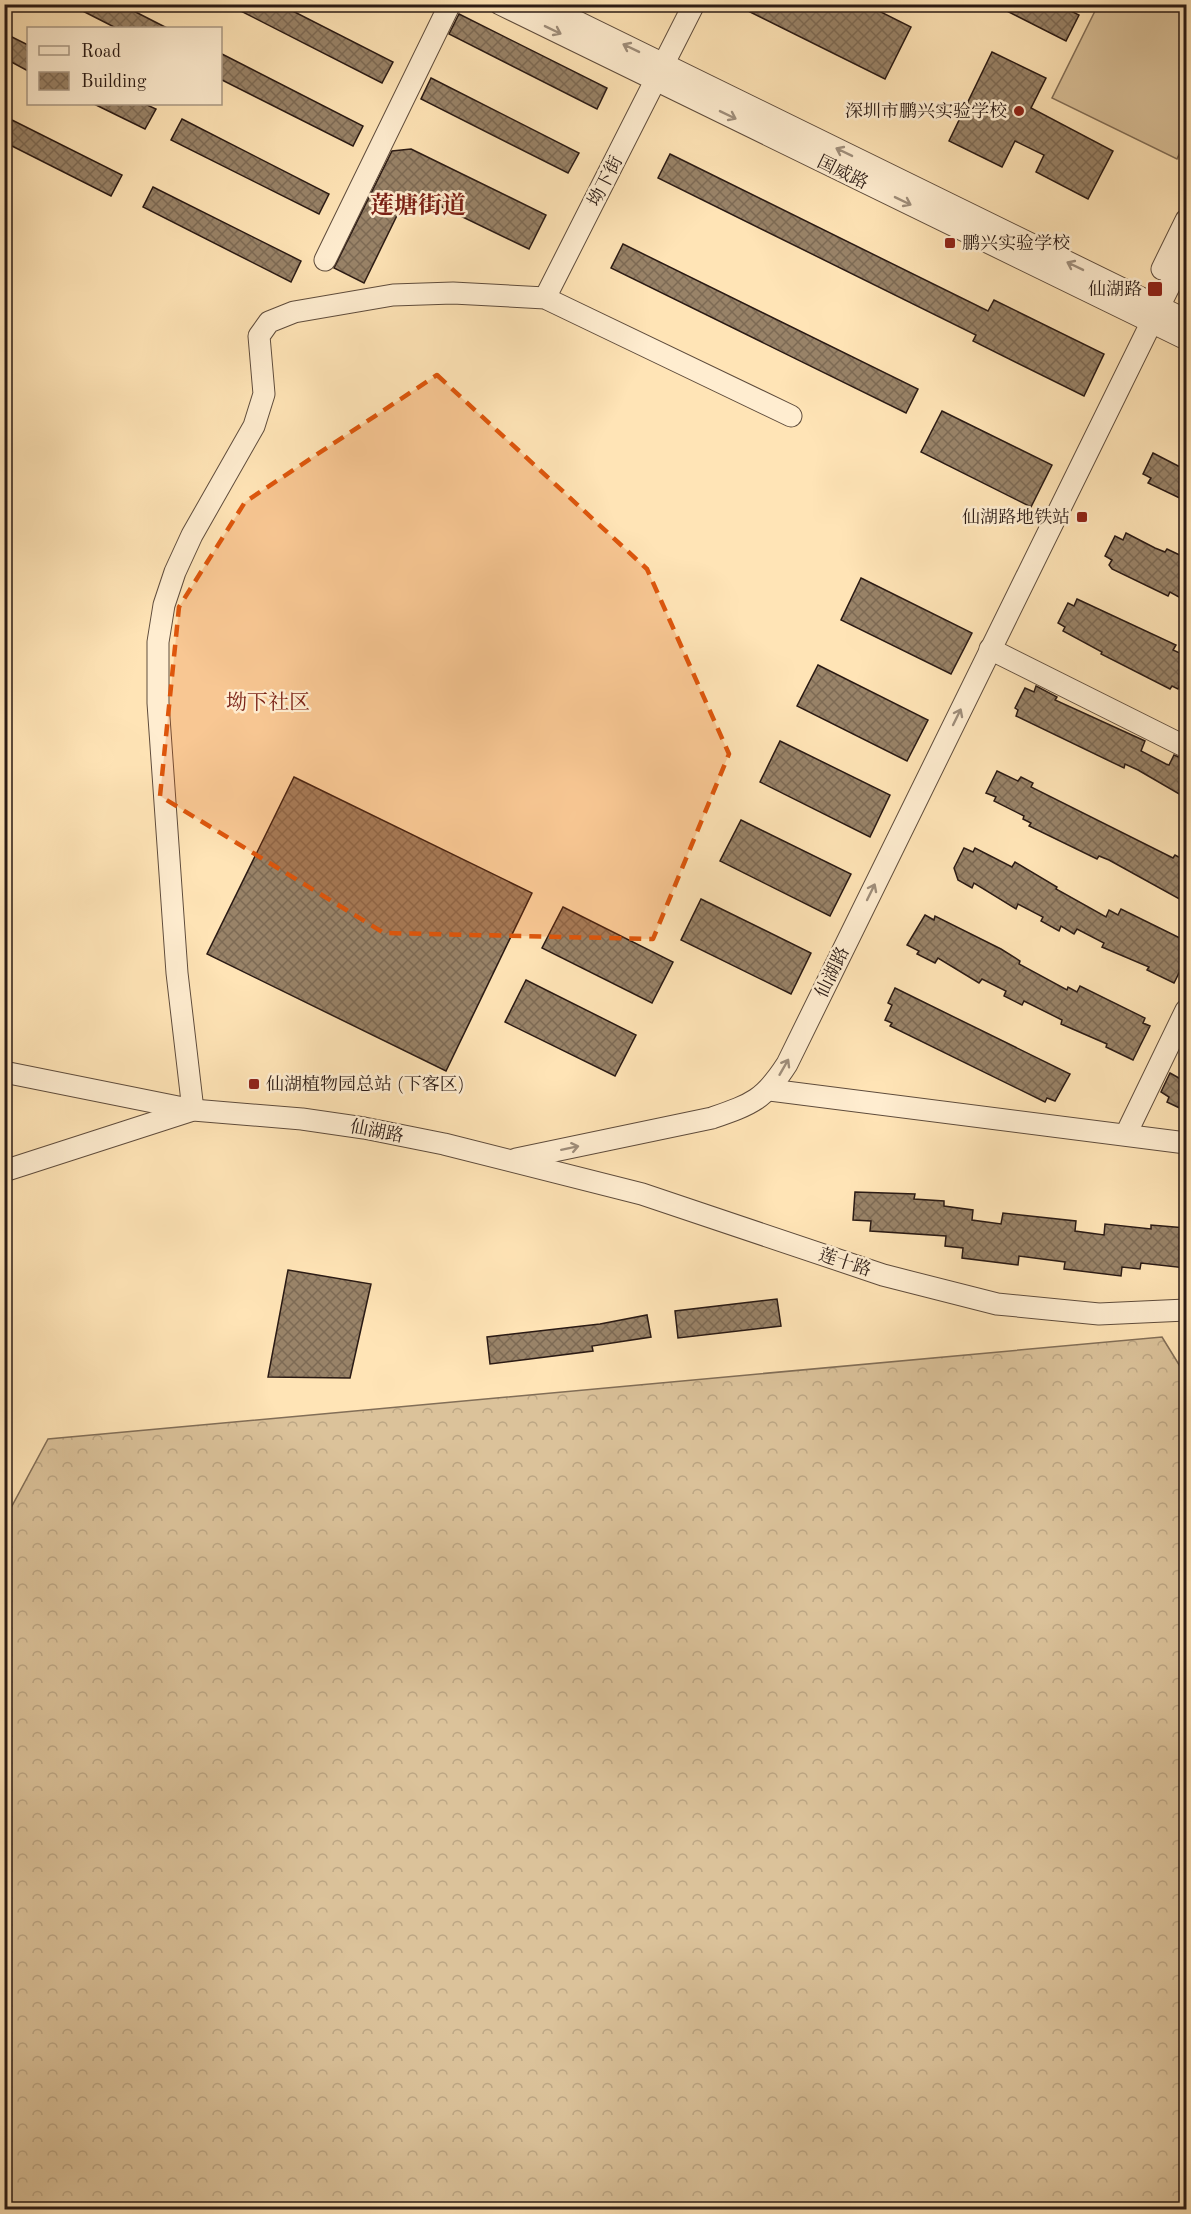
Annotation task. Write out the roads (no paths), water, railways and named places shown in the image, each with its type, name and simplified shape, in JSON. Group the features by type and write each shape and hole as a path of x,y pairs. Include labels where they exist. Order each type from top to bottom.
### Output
{"street":[{"path":"325,260 450,4"},
{"name":"国威路","path":"500,4 660,73 1153,310 1186,320"},
{"name":"国威路","path":"541,4 660,73"},
{"name":"坳下街","path":"545,298 694,4"},
{"name":"仙湖路","path":"1153,310 1186,220"},
{"name":"仙湖路","path":"4,1072 193,1110 364,1128 513,1160 712,1118 742,1107 770,1090 787,1064 1153,310 1186,252"},
{"path":"193,1110 177,974 158,703 158,642 164,605 175,572 192,535 254,426 264,394 259,336 269,322 294,312 393,295 453,293 545,298 791,416"},
{"name":"国威路","path":"1153,310 1186,339"},
{"path":"990,649 1186,747"},
{"path":"1125,1134 1186,1010"},
{"path":"770,1090 1186,1143"},
{"name":"仙湖路","path":"4,1171 193,1110"},
{"name":"莲十路","path":"513,1160 642,1194 895,1278 997,1304 1100,1314 1186,1310"}],"place":[{"name":"深圳市鹏兴实验学校","path":"1019,111"},
{"name":"鹏兴实验学校","path":"950,243"},
{"name":"仙湖路","path":"1155,289"},
{"name":"仙湖路地铁站","path":"1082,517"},
{"name":"仙湖植物园总站 (下客区)","path":"254,1084"}],"district":[{"name":"莲塘街道","path":"418,205"},
{"name":"坳下社区","path":"268,702"}]}
